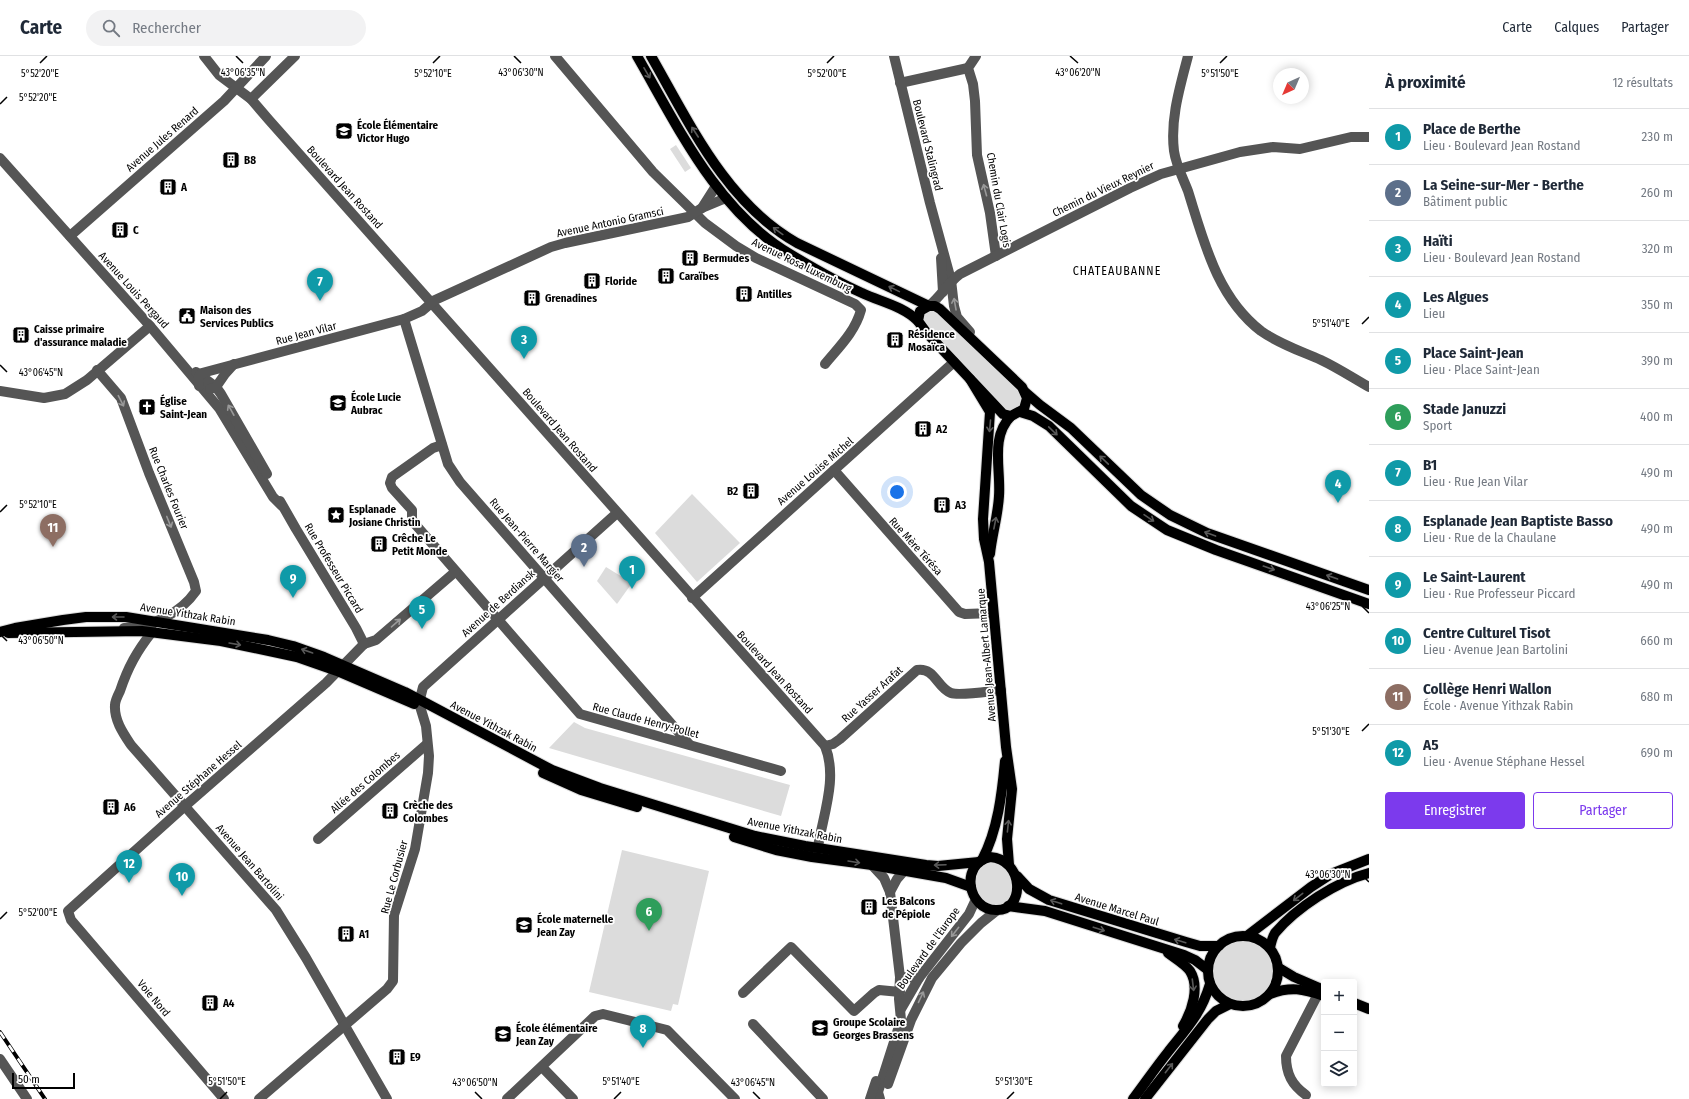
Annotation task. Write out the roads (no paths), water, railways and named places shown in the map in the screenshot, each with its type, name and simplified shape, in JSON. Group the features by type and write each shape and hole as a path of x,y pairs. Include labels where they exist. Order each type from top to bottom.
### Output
{"main road":[{"path":"638,56 678,126 716,186 743,218 773,243 861,293 903,309 918,321 921,327 1003,414 1033,416 1049,426 1132,506 1167,530 1197,543 1369,604"},
{"path":"652,56 692,126 736,192 758,215 784,235 797,243 929,306 935,306 940,309 983,348 1022,387 1025,392 1071,428 1141,495 1170,515 1207,533 1369,590"},
{"path":"918,321 920,311 929,306"},
{"name":"Avenue Jean-Albert Lamarque","path":"970,379 990,412 983,519 984,539 989,562 1006,747 1012,789 1007,840 1009,865"},
{"name":"Avenue Jean-Albert Lamarque","path":"989,562 999,496 998,471 1000,433 1002,426 1026,403 1025,392"},
{"name":"Avenue Yithzak Rabin","path":"0,633 46,622 86,617 126,617 150,626 179,630 270,650 340,668"},
{"name":"Avenue Yithzak Rabin","path":"0,633 58,633 150,626 179,630 229,633 268,640 293,646 420,703 535,762 572,778 755,836 926,865 938,866 981,860"},
{"name":"Avenue Yithzak Rabin","path":"420,703 563,783 598,796 776,850 950,879 971,887"},
{"name":"Avenue Jean-Albert Lamarque","path":"981,860 987,851 997,815 1004,775 1006,747"},
{"path":"1008,906 1016,896 1018,886 1017,876 1009,865 997,858 990,857 981,860 972,872 970,878 971,887 976,899 983,906 996,910 1008,906 1045,911 1195,960 1208,970"},
{"path":"1247,936 1325,878 1350,866 1369,860"},
{"path":"1270,948 1275,934 1301,909 1328,891 1347,881 1369,873"},
{"name":"Avenue Marcel Paul","path":"1017,876 1029,889 1049,900 1200,946 1218,946"},
{"path":"1235,936 1247,936 1260,940 1270,948 1277,960 1279,968 1278,977 1275,986 1264,1000 1252,1005 1239,1006 1230,1004 1218,996 1210,984 1208,970 1211,957 1218,946 1235,936"},
{"path":"1159,947 1181,962 1189,970 1192,975 1194,991 1194,1000 1187,1019 1168,1052"},
{"path":"1279,968 1321,992"},
{"path":"1133,1099 1168,1052 1190,1027 1204,1002 1210,984"},
{"path":"1270,994 1292,988 1321,993"},
{"path":"1145,1099 1208,1019 1216,1011 1230,1004"},
{"path":"1357,1005 1369,1011"},
{"path":"1357,1008 1369,1011"}],"street":[{"name":"Boulevard Jean Rostand","path":"204,56 219,75 251,99 434,302 692,598 825,746 829,755 831,774 818,847"},
{"name":"Avenue Jules Renard","path":"70,236 224,101 266,56"},
{"path":"251,99 296,56"},
{"name":"Avenue Rosa Luxemburg","path":"555,56 653,172 698,210 736,246 756,258 855,304 861,310 858,320 848,337 824,364"},
{"name":"Boulevard Stalingrad","path":"894,56 951,280 954,306 957,317 983,348"},
{"path":"900,83 968,68 976,56"},
{"path":"1188,56 1176,106 1173,128 1174,151 1207,252 1218,279 1239,309 1261,331 1276,341 1322,361 1369,387"},
{"name":"Chemin du Clair Logis","path":"968,68 973,84 975,101 977,155 990,213 996,256"},
{"name":"Chemin du Vieux Reynier","path":"943,292 951,280 960,274 1130,188 1161,174 1240,152 1273,147 1300,149 1351,138 1369,137"},
{"name":"Avenue Louis Pergaud","path":"0,158 150,326 201,387"},
{"path":"698,210 716,186"},
{"name":"Avenue Antonio Gramsci","path":"418,313 434,302 552,247 681,219 726,198"},
{"name":"Boulevard Stalingrad","path":"941,240 943,292"},
{"path":"929,306 943,292"},
{"name":"Rue Jean Vilar","path":"199,375 234,364 404,319 418,313"},
{"name":"Rue Jean-Pierre Margier","path":"404,319 448,464 460,482 690,745"},
{"path":"0,391 32,397 54,397 65,394 76,388 150,326"},
{"name":"Avenue Louis Pergaud","path":"179,361 216,387"},
{"name":"Avenue Louise Michel","path":"692,598 954,362"},
{"path":"199,375 201,387 208,389 216,387 234,364"},
{"name":"Rue Charles Fourier","path":"97,370 121,398 149,472 194,582 196,591 172,614 150,626"},
{"name":"Rue Professeur Piccard","path":"201,387 228,420 273,497 282,506"},
{"name":"Rue Professeur Piccard","path":"216,387 277,491 282,506 356,628 364,644"},
{"name":"Rue Claude Henry-Pollet","path":"442,445 433,448 398,472 392,478 390,483 392,488 412,510 412,519 415,524 580,714 781,770"},
{"name":"Rue Mère Térésa","path":"834,470 959,612 965,614 993,613"},
{"name":"Avenue de Berdiansk","path":"420,703 423,686 431,678 617,512"},
{"name":"Avenue Stéphane Hessel","path":"68,911 340,668 364,644 376,640 456,572"},
{"path":"172,614 179,630"},
{"name":"Avenue Jean Bartolini","path":"150,626 126,671 115,706 121,731 131,745 276,910 288,928 387,1099"},
{"name":"Rue Yasser Arafat","path":"825,746 833,744 840,739 917,670 923,669 928,671 950,693 958,694 1001,690"},
{"name":"Rue Le Corbusier","path":"259,1099 390,987 393,981 394,915 415,849 428,773 429,756 426,726 420,703"},
{"name":"Allée des Colombes","path":"318,839 427,744"},
{"path":"776,850 781,848 812,854 818,847"},
{"path":"818,847 819,853 825,858"},
{"path":"872,865 884,878 890,892 900,977 900,1012"},
{"path":"890,892 897,878 904,871"},
{"name":"Boulevard de l'Europe","path":"870,1099 894,1023 919,978 969,914 976,899"},
{"name":"Boulevard de l'Europe","path":"881,1099 911,1020 932,978 981,922 996,910"},
{"name":"Voie Nord","path":"68,911 71,920 224,1099"},
{"path":"743,993 791,947 854,1011 879,990 900,992"},
{"path":"900,977 919,978"},
{"path":"1306,1095 1296,1088 1290,1080 1286,1065 1286,1056 1321,995"},
{"name":"Boulevard de l'Europe","path":"881,1099 878,1092 901,1020 900,1012"},
{"path":"507,1099 595,1016 603,1014 667,1030 735,1099"},
{"path":"753,1024 823,1099"},
{"path":"0,1059 27,1099"},
{"path":"542,1066 573,1099"}],"railway":[{"path":"0,1032 45,1099"}],"place":[{"name":"École Élémentaire Victor Hugo","path":"344,131"},
{"name":"B8","path":"231,160"},
{"name":"A","path":"168,187"},
{"name":"C","path":"120,230"},
{"name":"Bermudes","path":"690,258"},
{"name":"Caraïbes","path":"666,276"},
{"name":"Floride","path":"592,281"},
{"name":"Antilles","path":"744,294"},
{"name":"Grenadines","path":"532,298"},
{"name":"B1","path":"320,301"},
{"name":"Maison des Services Publics","path":"187,316"},
{"name":"Caisse primaire d'assurance maladie","path":"21,335"},
{"name":"Résidence Mosaïca","path":"895,340"},
{"name":"Haïti","path":"524,359"},
{"name":"École Lucie Aubrac","path":"338,403"},
{"name":"Église Saint-Jean","path":"147,407"},
{"name":"A2","path":"923,429"},
{"name":"B2","path":"751,491"},
{"name":"Les Algues","path":"1338,503"},
{"name":"A3","path":"942,505"},
{"name":"Esplanade Josiane Christin","path":"336,515"},
{"name":"Crêche Le Petit Monde","path":"379,544"},
{"name":"Collège Henri Wallon","path":"53,547"},
{"name":"La Seine-sur-Mer - Berthe","path":"584,567"},
{"name":"Place de Berthe","path":"632,589"},
{"name":"Le Saint-Laurent","path":"293,598"},
{"name":"Place Saint-Jean","path":"422,629"},
{"name":"A6","path":"111,807"},
{"name":"Crèche des Colombes","path":"390,811"},
{"name":"A5","path":"129,883"},
{"name":"Centre Culturel Tisot","path":"182,896"},
{"name":"Les Balcons de Pépiole","path":"869,907"},
{"name":"École maternelle Jean Zay","path":"524,925"},
{"name":"Stade Januzzi","path":"649,931"},
{"name":"A1","path":"346,934"},
{"name":"A4","path":"210,1003"},
{"name":"Groupe Scolaire Georges Brassens","path":"820,1028"},
{"name":"École élémentaire Jean Zay","path":"503,1034"},
{"name":"Esplanade Jean Baptiste Basso","path":"643,1048"},
{"name":"E9","path":"397,1057"}],"district":[{"name":"CHATEAUBANNE","path":"1117,271"}]}
